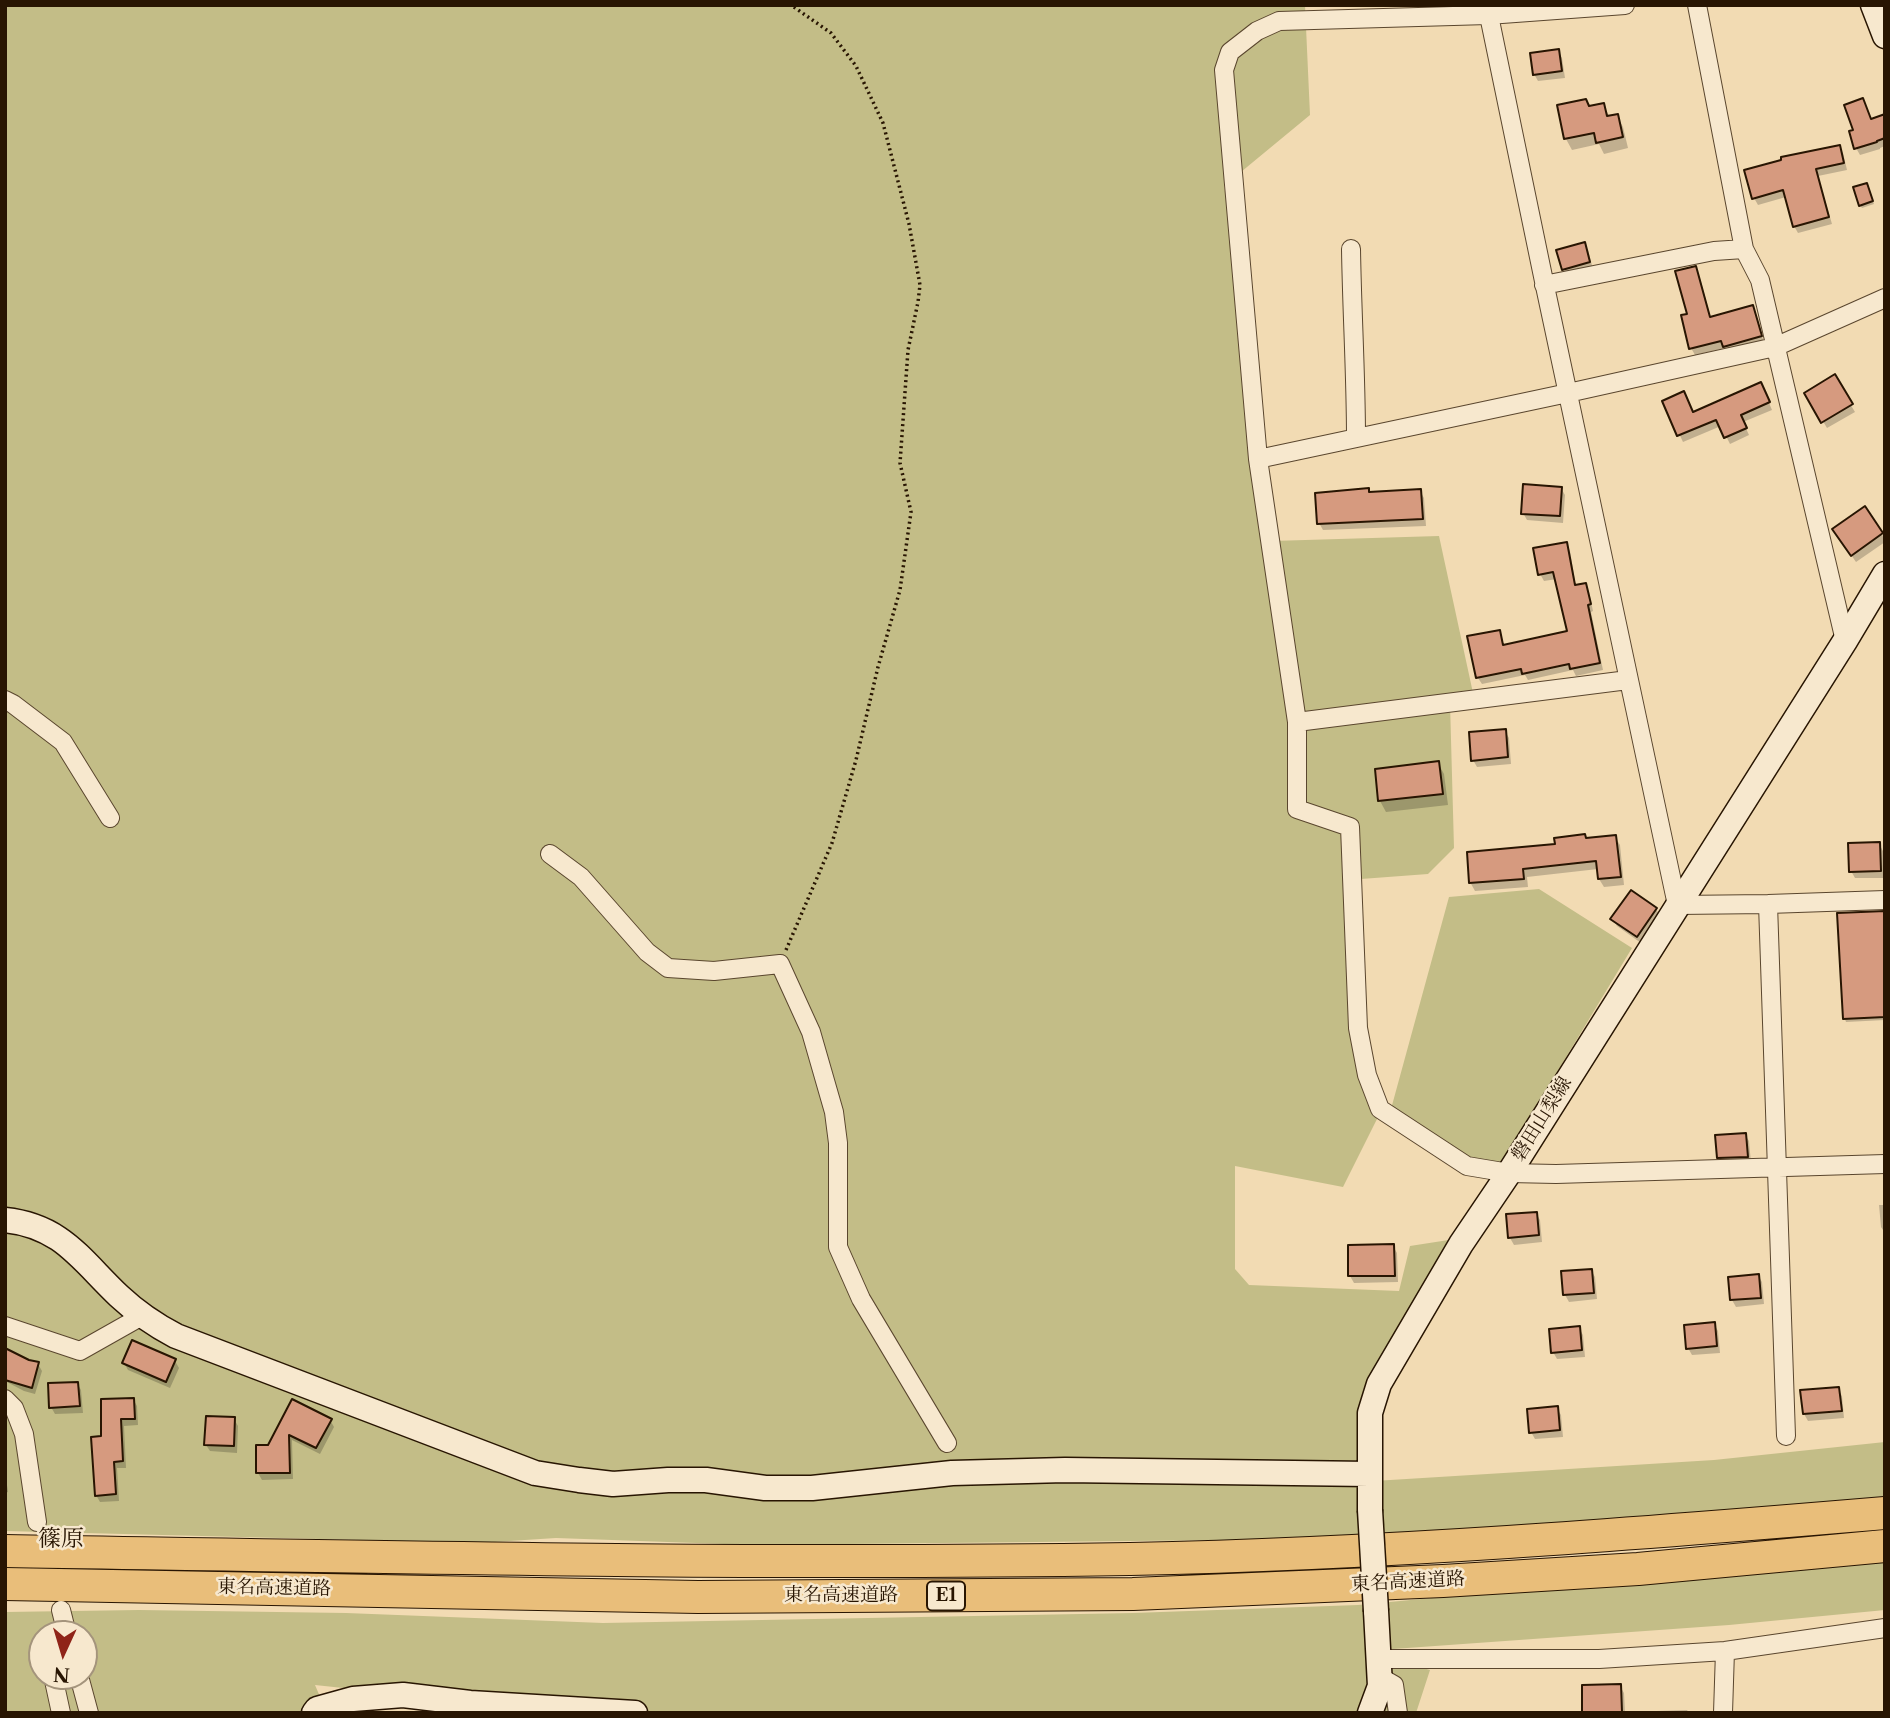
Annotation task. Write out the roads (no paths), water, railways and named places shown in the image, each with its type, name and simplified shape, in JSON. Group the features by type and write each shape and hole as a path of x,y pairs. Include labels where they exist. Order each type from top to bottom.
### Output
{"highway":[{"name":"東名高速道路","path":"5,1551 699,1561 1132,1559 1440,1547 1885,1513"},
{"name":"東名高速道路","path":"5,1584 698,1598 1133,1594 1443,1581 1638,1569 1885,1546"}],"main road":[{"path":"1873,5 1885,36"},
{"name":"磐田山梨線","path":"1370,1713 1380,1686 1368,1475 1370,1413 1379,1384 1461,1244 1509,1173 1846,641 1885,574"},
{"path":"5,1220 46,1230 74,1249 142,1316 183,1339 535,1473 613,1484 705,1480 765,1488 812,1488 952,1473 1065,1470 1368,1475"},
{"path":"314,1713 317,1709 354,1699 403,1695 470,1703 635,1713"},
{"path":"396,1713 470,1703"}],"street":[{"path":"1625,5 1279,21 1256,30 1230,52 1224,70 1258,459 1297,722 1297,809 1350,827 1358,1028 1367,1075 1380,1109 1467,1166 1509,1173 1556,1174 1885,1164"},
{"path":"1698,5 1744,248 1760,280 1846,641"},
{"path":"1487,10 1677,905 1885,900"},
{"path":"1544,285 1714,251 1744,248"},
{"path":"1351,249 1356,438"},
{"path":"1258,459 1776,346 1885,298"},
{"path":"1297,722 1628,680"},
{"path":"5,700 63,742 110,818"},
{"path":"550,854 581,877 647,952 667,968 714,971 780,964 811,1032 834,1112 838,1143 838,1247 861,1299 947,1443"},
{"path":"1768,904 1786,1436"},
{"path":"5,1326 80,1351 142,1316"},
{"path":"5,1399 14,1408 24,1434 37,1522"},
{"path":"61,1610 64,1620"},
{"path":"1379,1668 1725,1651 1885,1628"},
{"path":"1723,1713 1725,1651"},
{"path":"1379,1668 1394,1685 1398,1713"},
{"path":"56,1690 61,1713"},
{"path":"83,1690 89,1713"}],"district":[{"name":"篠原","path":"61,1539"}]}
